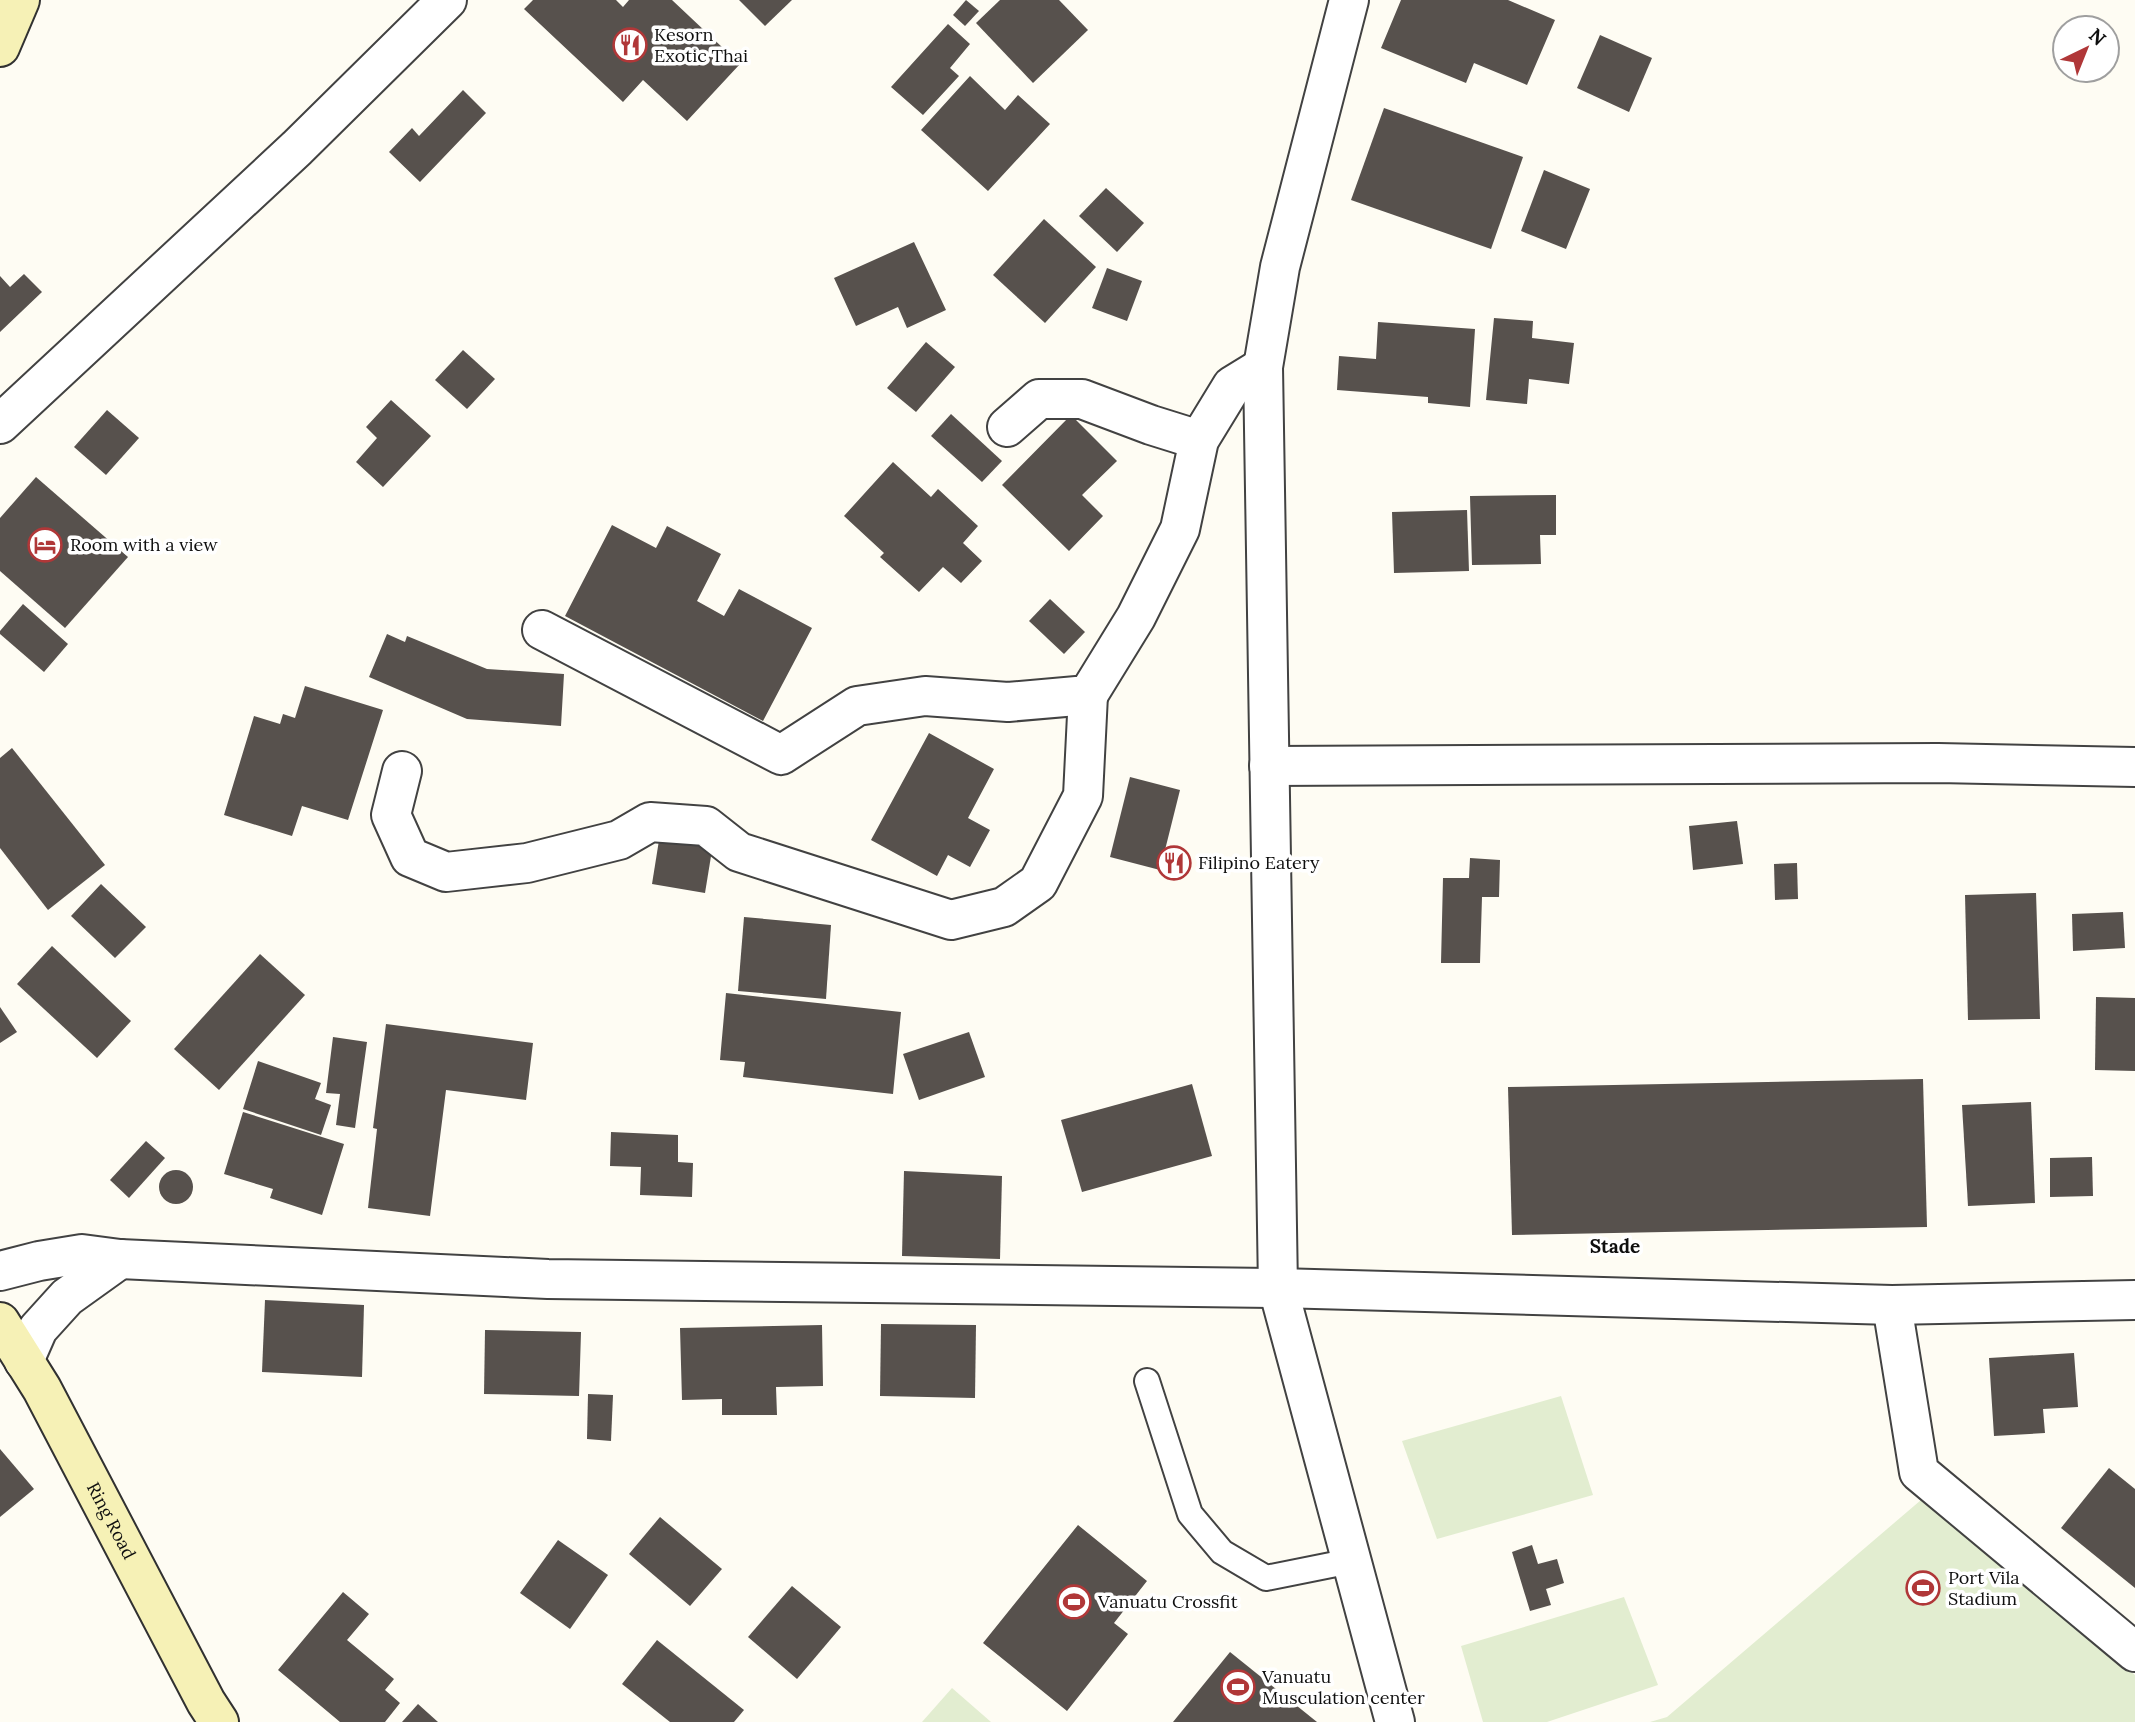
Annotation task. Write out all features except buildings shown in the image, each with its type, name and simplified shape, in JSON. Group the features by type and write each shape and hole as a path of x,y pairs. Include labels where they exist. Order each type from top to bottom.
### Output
{"main road":[{"path":"0,47 20,0"},
{"name":"Ring Road","path":"0,1322 48,1401 219,1722"}],"street":[{"path":"0,424 297,148 447,0"},
{"path":"1349,0 1280,267 1263,367 1278,1288 1395,1722"},
{"path":"402,771 391,815 410,857 446,872 527,863 619,840 650,822 706,826 738,852 951,920 1004,906 1038,883 1083,796 1087,695 1136,617 1180,530 1199,440 1232,386 1263,367"},
{"path":"1007,428 1039,399 1082,399 1199,440"},
{"path":"542,630 781,755 858,706 925,696 1008,702 1087,695"},
{"path":"1269,766 1938,763 2135,766"},
{"path":"0,1271 82,1254 120,1259 548,1279 1278,1288 1892,1305 2135,1300"},
{"path":"24,1361 38,1328 67,1297 120,1259"},
{"path":"1892,1305 1919,1472 2135,1652"}],"lane":[{"path":"1147,1381 1190,1514 1222,1552 1266,1578 1351,1561"}],"green space":[{"path":"1561,1396 1593,1495 1437,1539 1402,1441"},
{"name":"Port Vila Stadium","path":"1921,1500 2135,1675 2135,1722 1650,1722 1667,1717"},
{"path":"1624,1597 1658,1685 1547,1722 1483,1722 1461,1646"},
{"path":"952,1688 991,1722 922,1722"}],"place":[{"name":"Kesorn Exotic Thai","path":"630,45"},
{"name":"Room with a view","path":"45,545"},
{"name":"Filipino Eatery","path":"1174,863"},
{"name":"Port Vila Stadium","path":"1923,1588"},
{"name":"Vanuatu Crossfit","path":"1074,1602"},
{"name":"Vanuatu Musculation center","path":"1238,1687"}],"district":[{"name":"Stade","path":"1615,1246"}]}
